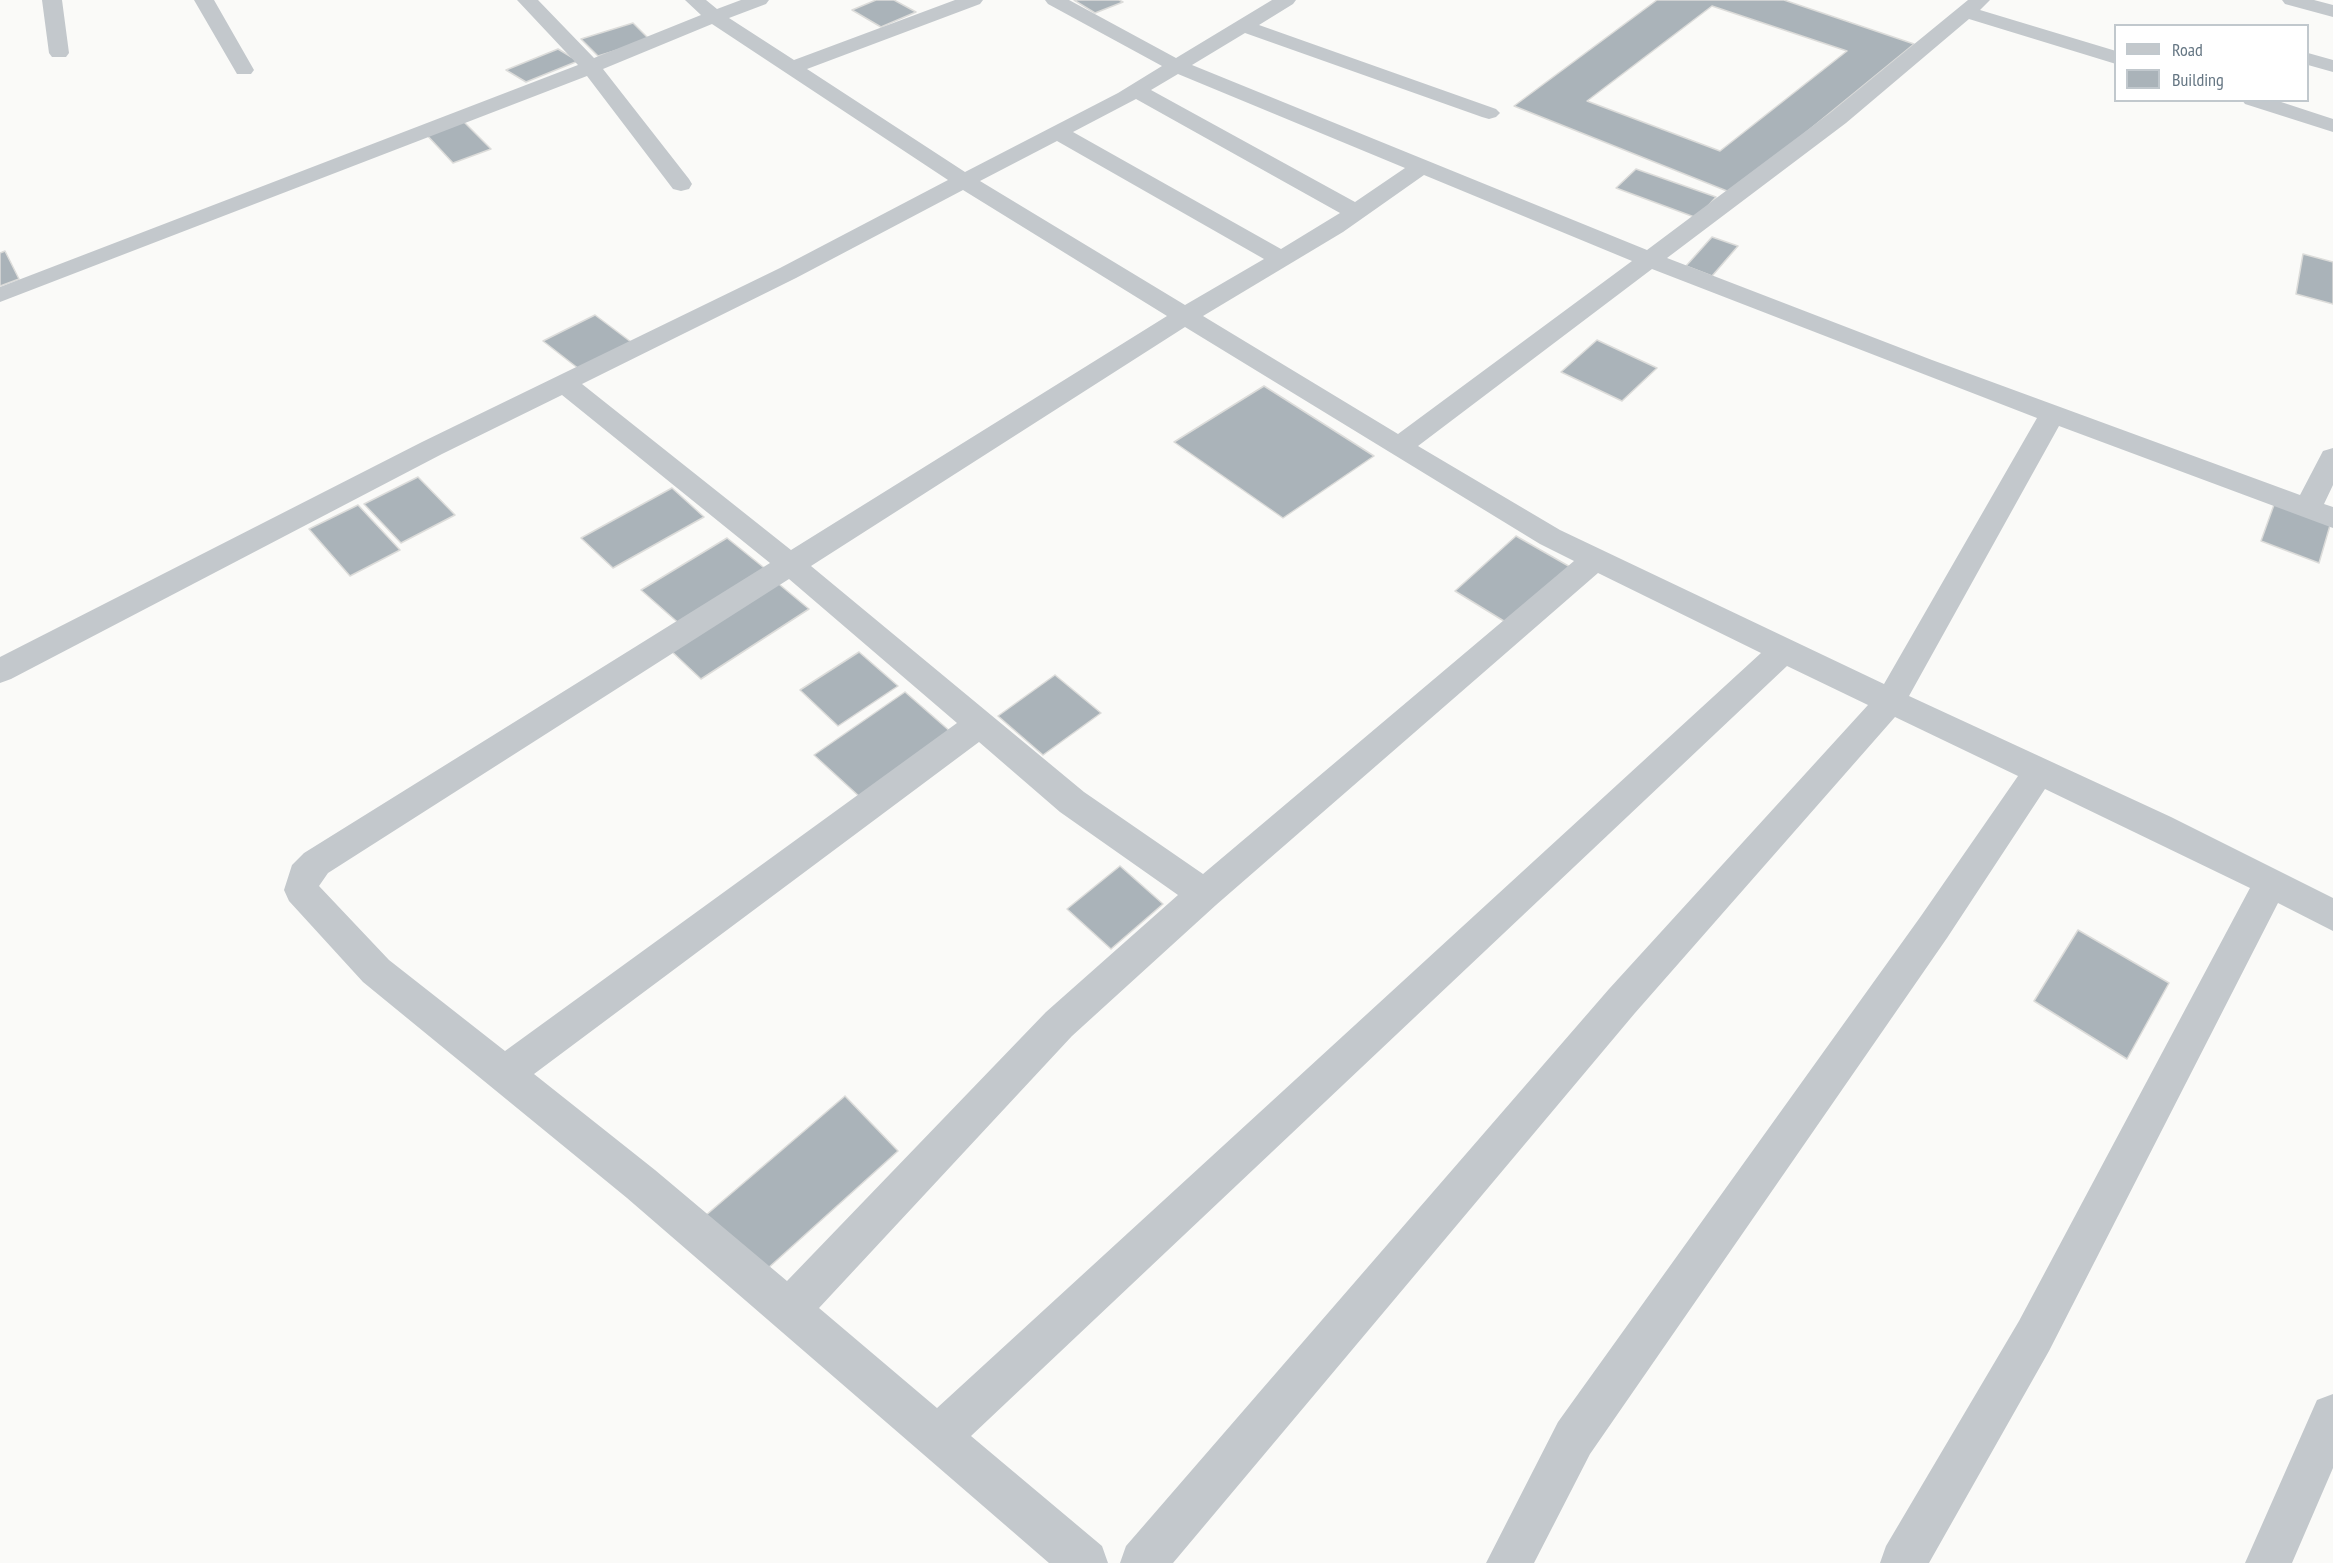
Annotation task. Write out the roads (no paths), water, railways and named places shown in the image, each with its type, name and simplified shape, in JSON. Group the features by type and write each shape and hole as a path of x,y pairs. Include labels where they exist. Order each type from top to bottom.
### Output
{"street":[{"path":"52,0 59,53"},
{"path":"204,0 244,70"},
{"path":"527,0 591,67 681,184"},
{"path":"695,0 714,17 964,181 1550,537 1783,651 1891,700 2271,882 2333,916"},
{"path":"0,295 759,0"},
{"path":"792,68 973,0"},
{"path":"1055,0 1176,66 1421,167 1648,259 2333,518"},
{"path":"0,671 432,448 788,273 1135,90 1286,0"},
{"path":"2292,0 2333,11"},
{"path":"1399,447 1838,118 1973,6 2114,58"},
{"path":"1243,26 1489,113"},
{"path":"2309,60 2333,66"},
{"path":"1135,90 1356,212"},
{"path":"2258,102 2333,126"},
{"path":"1056,132 1281,259"},
{"path":"1085,1563 640,1184 376,970 301,890 303,875 316,862 1185,316 1356,212 1421,167"},
{"path":"564,383 790,565 1072,802 1204,894"},
{"path":"1143,1563 1622,1001 1891,700 2053,414"},
{"path":"2307,509 2333,456"},
{"path":"788,1311 1059,1024 1204,894 1595,559"},
{"path":"938,1437 1783,651"},
{"path":"504,1074 980,724"},
{"path":"1509,1563 1574,1438 1934,927 2039,771"},
{"path":"1903,1563 2034,1336 2271,882"},
{"path":"2268,1563 2333,1416"}]}
